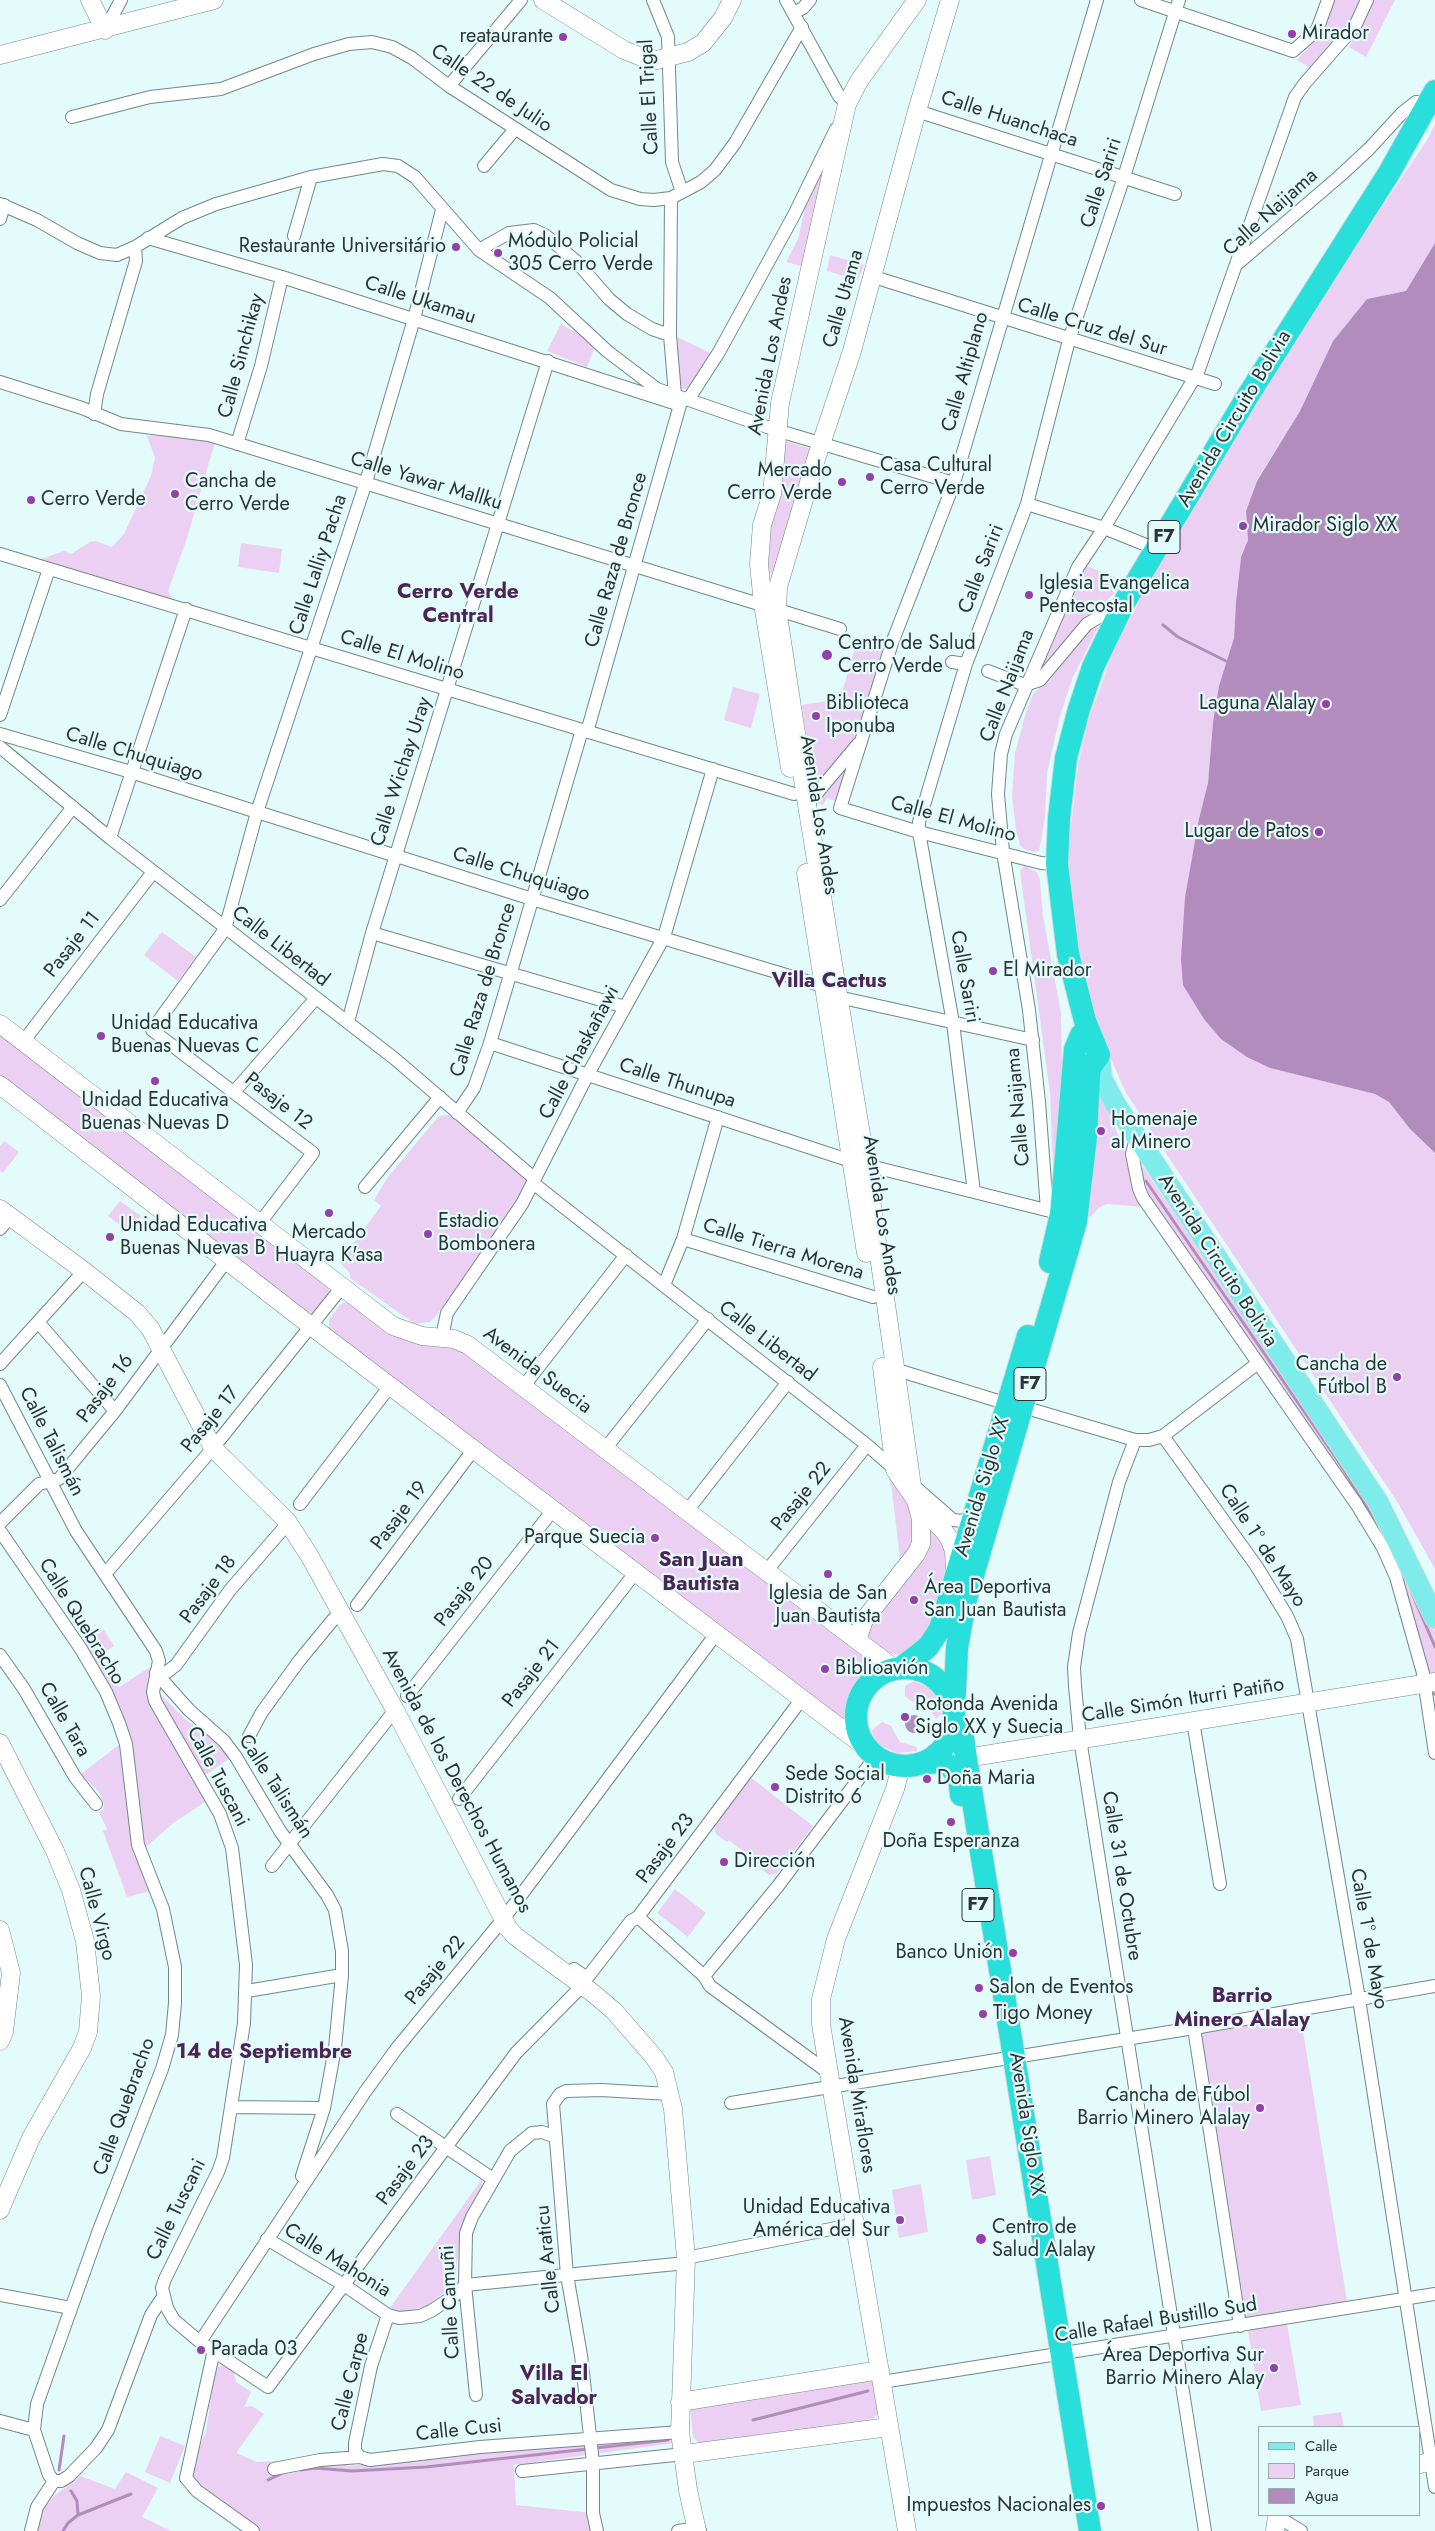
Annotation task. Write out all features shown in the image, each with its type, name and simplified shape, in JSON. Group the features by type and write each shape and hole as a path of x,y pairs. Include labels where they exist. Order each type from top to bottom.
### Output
{"highway":[{"name":"Avenida Circuito Bolivia","path":"1099,1055 1089,1032 1068,954 1058,864 1059,818 1066,758 1078,709 1093,667 1116,617 1249,394 1389,173 1432,97"},
{"name":"Avenida Siglo XX","path":"1080,2531 1056,2356 963,1737 954,1715 958,1630 1016,1405 1055,1242 1054,1212 1074,1049 1080,1035 1089,1032"},
{"name":"Avenida Siglo XX","path":"898,1668 934,1639 940,1629 975,1513 1016,1405 1076,1222 1086,1137 1090,1068 1099,1055"},
{"name":"F7","path":"898,1668 924,1672 937,1680 947,1691 954,1715 952,1732 943,1747 932,1757 919,1764 874,1754 859,1732 856,1717 858,1702 865,1688 875,1678 898,1668"},
{"name":"Avenida Siglo XX","path":"919,1764 949,1765 958,1778 986,1960 1011,2058"},
{"name":"Avenida Siglo XX","path":"1056,2356 1090,2531"}],"main road":[{"name":"Avenida Circuito Bolivia","path":"1099,1055 1102,1079 1382,1489 1435,1594"},
{"name":"Avenida Circuito Bolivia","path":"1143,1138 1378,1502 1435,1618"}],"street":[{"path":"90,0 105,30"},
{"path":"105,30 121,0"},
{"path":"1,52 105,30 214,0"},
{"path":"449,86 521,0"},
{"path":"544,0 624,50 644,58 668,58 688,52 702,43 714,32 732,0"},
{"name":"Calle El Trigal","path":"653,0 668,37 672,162 682,192"},
{"path":"786,0 839,96 846,104"},
{"path":"794,13 803,8 810,0"},
{"name":"Avenida Los Andes","path":"917,0 859,82 846,104 782,394 776,430 772,494 759,541 801,800 838,997 895,1470 919,1505 950,1540 954,1551 956,1579"},
{"name":"Calle Utama","path":"770,606 778,587 874,277 917,111 950,0"},
{"name":"Calle Altiplano","path":"840,808 864,737 892,643 954,483 1097,0"},
{"path":"1141,0 1177,6 1293,52 1317,30 1328,0"},
{"path":"1234,267 1295,97 1355,26 1367,0"},
{"name":"Calle Sariri","path":"974,1192 953,1023 919,832 919,822 966,664 1027,504 1070,340 1124,177 1177,6"},
{"name":"Calle 22 de Julio","path":"72,117 150,97 221,89 314,54 349,44 372,42 392,47 412,58 449,86 611,190 640,199 671,198 701,182 715,170 726,156 802,26"},
{"name":"Calle Naijama","path":"1054,1212 1033,1040 1003,852 998,794 999,764 1006,734 1025,685 1078,566 1104,528 1194,379 1234,267 1370,149 1402,113 1416,102 1432,97"},
{"name":"Calle Raza de Bronce","path":"457,1113 474,1088 490,1043 532,899 635,565 681,399 720,352 794,215 846,104"},
{"name":"Calle Huanchaca","path":"917,111 1175,194"},
{"path":"484,166 515,129"},
{"path":"0,219 2,205 37,220 76,243 100,254 117,255 135,247 182,218 216,204 311,177 383,164 398,166 408,170 480,250 550,298 643,381 681,399"},
{"path":"294,236 311,177"},
{"path":"671,198 670,335 681,399"},
{"name":"Calle Lalliy Pacha","path":"225,929 257,812 366,482 414,319 442,210"},
{"path":"480,250 509,234 534,230 545,235 576,261 609,299 627,314 652,328 670,335"},
{"name":"Calle Ukamau","path":"148,238 282,277 548,361 681,399 821,444 954,483"},
{"path":"94,414 97,394 136,261 135,247"},
{"name":"Calle Sinchikay","path":"237,444 261,366 282,277"},
{"name":"Calle Cruz del Sur","path":"874,277 1001,319 1215,384"},
{"name":"Calle Wichay Uray","path":"348,1022 395,856 448,690 548,361"},
{"name":"Calle Yawar Mallku","path":"0,382 82,408 131,427 209,435 840,629"},
{"path":"1027,504 1104,528 1156,549"},
{"name":"Calle El Molino","path":"0,554 713,769 801,800"},
{"path":"0,715 49,569"},
{"path":"110,838 186,609"},
{"path":"988,671 1025,685 1040,680 1082,629 1095,618 1104,614 1116,617"},
{"path":"952,662 966,664"},
{"name":"Calle Chuquiago","path":"0,734 131,772 532,899 823,986 838,997 1033,1040"},
{"path":"801,800 864,737"},
{"name":"Calle Libertad","path":"0,748 225,929 348,1022 440,1097 534,1181 867,1445 953,1520 963,1521 975,1513"},
{"name":"Calle Chaskañawi","path":"442,1337 447,1313 522,1204 588,1074 664,937 713,769"},
{"name":"Avenida Los Andes","path":"801,800 823,986 858,1163 894,1369 912,1486 919,1505 921,1544 916,1554 864,1620 856,1640"},
{"path":"0,900 73,807"},
{"name":"Calle El Molino","path":"840,808 919,832 1041,863 1058,864"},
{"name":"Pasaje 11","path":"23,1042 154,872"},
{"name":"Pasaje 12","path":"225,929 152,1030 313,1153 259,1224"},
{"path":"372,933 510,975 625,1007"},
{"path":"234,1092 316,998"},
{"name":"Avenida Suecia","path":"0,1024 401,1331 442,1337 468,1345 856,1640 898,1668"},
{"name":"Calle Thunupa","path":"490,1043 858,1163 1054,1212"},
{"path":"0,1085 311,1326 874,1754 778,1886 704,1976"},
{"path":"365,1187 440,1097"},
{"path":"664,1285 683,1239 718,1117"},
{"path":"1143,1138 1134,1146 1132,1154 1139,1189 1143,1198 1356,1505 1383,1548 1396,1577 1430,1682 1435,1754"},
{"name":"Avenida de los Derechos Humanos","path":"3,1218 84,1271 137,1313 150,1328 213,1448 288,1522 349,1608 395,1710 508,1928 515,1936 614,2012 654,2057 664,2072 669,2094 679,2167 686,2260 680,2432 688,2490 698,2530"},
{"name":"Calle Tierra Morena","path":"683,1239 873,1297"},
{"path":"523,1386 626,1255"},
{"name":"Pasaje 16","path":"0,1523 39,1484 59,1479 115,1411 227,1260"},
{"path":"0,1364 84,1271"},
{"name":"Pasaje 17","path":"105,1574 213,1448 342,1287"},
{"path":"605,1449 708,1319"},
{"path":"38,1322 115,1411"},
{"path":"894,1369 1135,1440 1149,1440 1163,1436 1258,1363"},
{"path":"687,1511 788,1382"},
{"path":"300,1504 390,1386"},
{"name":"Calle Talismán","path":"1,1388 76,1530 156,1651 160,1661 156,1674 189,1710 224,1741 236,1757 289,1843 327,1895 334,1910 340,1932 342,1975 334,2057 324,2108 309,2158 291,2201"},
{"name":"Calle 1° de Mayo","path":"1163,1436 1257,1567 1287,1616 1297,1640 1359,1999 1406,2298 1428,2463 1435,2487"},
{"name":"Calle 31 de Octubre","path":"1135,1440 1119,1482 1076,1648 1075,1686 1080,1739 1129,2038 1205,2531"},
{"name":"Pasaje 22","path":"766,1572 867,1445"},
{"name":"Pasaje 19","path":"249,1736 267,1704 349,1608 474,1449"},
{"name":"Pasaje 20","path":"407,1696 553,1510"},
{"name":"Pasaje 18","path":"156,1674 167,1672 176,1665 230,1590 288,1522"},
{"name":"Calle Quebracho","path":"0,1531 81,1649 106,1692 119,1723 126,1744 138,1845 162,1909 176,1967 172,2035 162,2069 103,2221 37,2404 34,2430 49,2475 54,2481"},
{"name":"Pasaje 21","path":"459,1799 635,1573"},
{"name":"Pasaje 22","path":"200,2342 291,2201 397,2048 504,1918 716,1634"},
{"name":"Calle Tara","path":"0,1655 24,1689 75,1777 96,1804"},
{"name":"Calle Tuscani","path":"30,2531 37,2507 54,2481 61,2482 69,2476 96,2448 108,2430 151,2315 163,2297 165,2279 218,2172 223,2158 244,2024 247,1991 244,1946 232,1848 220,1814 155,1701 153,1692 156,1674"},
{"name":"Calle Simón Iturri Patiño","path":"919,1764 966,1758 1430,1682"},
{"name":"Pasaje 23","path":"543,1957 562,1961 587,1978 630,1921 638,1917 801,1700"},
{"path":"272,1866 395,1710"},
{"path":"1193,1721 1220,1884"},
{"name":"Calle Virgo","path":"0,1742 55,1851 71,1890 85,1942 91,1996 90,2018 82,2048 31,2138 0,2210"},
{"name":"Avenida Miraflores","path":"907,2531 830,2080 821,2024 821,1999 825,1976 836,1939 895,1789 919,1764"},
{"path":"638,1917 704,1976 710,1986 830,2080"},
{"path":"0,1930 11,1973 6,2022 0,2042"},
{"path":"247,1991 342,1975"},
{"name":"Pasaje 23","path":"214,2350 268,2387 516,2053 582,1986"},
{"path":"731,2103 830,2080 1011,2058 1435,1986"},
{"path":"1194,2028 1240,2326"},
{"name":"Calle Araticu","path":"597,2531 593,2513 593,2463 581,2356 567,2275 553,2104 560,2094 566,2091 601,2090 669,2094"},
{"path":"230,2107 324,2108"},
{"path":"397,2114 493,2179"},
{"name":"Calle Camuñi","path":"476,2395 465,2285 466,2233 493,2179 510,2151 522,2139 532,2133 542,2132 556,2137"},
{"path":"388,2315 399,2318 420,2316 454,2296 465,2285 567,2275 686,2260 856,2224"},
{"name":"Calle Mahonia","path":"267,2238 344,2285 388,2315"},
{"name":"Calle Rafael Bustillo Sud","path":"881,2376 1056,2356 1435,2294"},
{"path":"0,2295 71,2308"},
{"path":"163,2297 174,2320 200,2342 214,2350 186,2478 197,2491 253,2531"},
{"name":"Calle Carpe","path":"360,2456 355,2451 355,2443 371,2366 388,2315"},
{"path":"680,2402 881,2376"},
{"path":"0,2421 34,2430"},
{"path":"522,2472 684,2454 888,2427"},
{"name":"Calle Cusi","path":"274,2469 320,2460 360,2456 370,2460 590,2437 680,2432"},
{"path":"1277,2521 1300,2531"},
{"path":"678,2531 698,2530"}],"green space":[{"path":"1334,0 1362,0 1359,11 1312,69 1297,60 1321,33"},
{"path":"1371,0 1395,0 1366,57 1349,47"},
{"path":"1435,124 1435,243 1406,291 1367,299 1333,341 1300,411 1257,480 1246,511 1248,540 1241,557 1234,638 1219,686 1213,722 1208,783 1195,847 1270,1068 1375,1094 1389,1102 1410,1129 1435,1153 1435,1569 1398,1503 1126,1093 1106,1048 1084,980 1070,893 1068,851 1078,766 1088,721 1114,650 1143,594 1262,395 1326,291 1427,140"},
{"path":"824,170 804,267 786,262 798,239 807,200"},
{"path":"830,255 864,265 858,280 827,271"},
{"path":"561,324 596,344 587,367 547,351"},
{"path":"675,336 715,355 692,386 685,389 680,388"},
{"path":"165,435 215,442 187,538 168,591 172,597 171,600 39,562 41,559 64,551 71,554 90,542 96,541 112,547 124,534 151,476 155,458 147,436"},
{"path":"784,442 811,449 774,571 768,575 764,564"},
{"path":"241,543 282,549 279,573 238,567"},
{"path":"1084,565 1125,581 1116,592 1077,627 1040,669"},
{"path":"1093,627 1098,627 1072,679 1060,716 1047,773 1045,818 1039,851 1033,852 1024,849 1020,845 1016,830 1012,796 1015,753 1033,694 1049,681 1086,632"},
{"path":"857,641 884,648 860,733 814,787 802,705 840,699"},
{"path":"733,687 760,694 751,728 724,720"},
{"path":"848,762 835,801 827,798 823,805 815,803"},
{"path":"1024,866 1037,872 1040,880 1043,916 1061,1013 1062,1072 1054,1191 1050,1093 1020,871"},
{"path":"162,932 196,957 178,981 144,955"},
{"path":"0,1032 328,1286 330,1293 314,1313 307,1312 0,1077"},
{"path":"1097,1085 1129,1160 1131,1185 1145,1207 1107,1204 1100,1207 1090,1217 1082,1215"},
{"name":"Estadio Bombonera","path":"449,1115 529,1181 518,1205 435,1317 430,1322 415,1324 350,1278 350,1273 339,1262 381,1206 374,1200 388,1177 438,1117"},
{"path":"4,1141 19,1152 3,1173 0,1171 0,1146"},
{"path":"1143,1167 1333,1447 1399,1557 1435,1632 1435,1676 1427,1677 1407,1592 1397,1567 1144,1189 1140,1169"},
{"path":"120,1201 141,1216 129,1232 108,1216"},
{"name":"Parque Suecia","path":"346,1302 468,1353 876,1665 854,1690 848,1713 849,1729 329,1329 329,1319 341,1304"},
{"path":"886,1467 909,1501 917,1532 905,1563 900,1559 892,1490"},
{"name":"Área Deportiva San Juan Bautista","path":"927,1519 950,1552 936,1622 911,1652 899,1655 888,1653 872,1644 867,1636 866,1628"},
{"path":"104,1630 114,1646 99,1656 119,1687 155,1664 165,1730 205,1802 172,1824 145,1848 140,1830 134,1759 82,1644"},
{"path":"914,1681 927,1686 937,1698 942,1714 936,1719 928,1706 911,1701 905,1696 905,1686"},
{"path":"162,1696 186,1720 218,1742 229,1759 204,1776 158,1697"},
{"path":"882,1722 891,1726 900,1742 917,1747 917,1751 897,1753 880,1745 873,1737 872,1730"},
{"path":"120,1744 154,1890 127,1897 103,1831 107,1829 99,1812 103,1810 104,1803 99,1792 81,1774"},
{"path":"749,1776 813,1826 776,1874 769,1875 752,1862 751,1857 729,1840 727,1842 716,1834 713,1823"},
{"path":"675,1889 706,1913 688,1937 657,1913"},
{"path":"1300,2013 1347,2301 1245,2317 1198,2043 1199,2034 1202,2031"},
{"path":"990,2156 996,2195 972,2200 966,2160"},
{"path":"482,2179 482,2190 461,2234 455,2278 448,2290 426,2306 404,2312 390,2308"},
{"path":"921,2184 928,2232 899,2238 892,2190"},
{"name":"Área Deportiva Sur Barrio Minero Alay","path":"1287,2324 1301,2405 1261,2411 1248,2331"},
{"path":"224,2365 234,2372 236,2382 251,2392 244,2407 252,2406 264,2414 236,2453 257,2462 345,2457 347,2466 672,2434 674,2443 514,2465 516,2505 592,2513 594,2531 261,2531 186,2478 206,2432 215,2371 217,2367"},
{"path":"875,2374 880,2410 874,2418 701,2445 693,2437 690,2406"},
{"path":"1341,2412 1344,2426 1314,2426 1313,2416"},
{"path":"160,2436 185,2446 170,2483 145,2472"},
{"path":"126,2472 158,2488 142,2517 171,2531 35,2531 42,2510 54,2496 80,2476 115,2489"}],"water":[{"name":"Laguna Alalay","path":"1435,243 1435,1153 1410,1129 1389,1102 1375,1094 1270,1068 1247,1057 1221,1039 1204,1019 1183,985 1181,959 1185,897 1199,819 1208,783 1213,722 1219,686 1234,638 1241,557 1248,540 1246,511 1257,481 1300,411 1333,341 1367,299 1406,291"},
{"path":"914,1715 922,1720 923,1724 918,1732 914,1733 906,1728 905,1724 910,1716"}],"waterway":[{"path":"1163,625 1178,637 1226,661"},
{"path":"1146,1181 1338,1461 1378,1524"},
{"path":"1412,1593 1435,1647"},
{"path":"753,2420 868,2391"},
{"path":"59,2470 64,2436"},
{"path":"595,2448 668,2440"},
{"path":"301,2470 315,2468 352,2471 426,2467 588,2449"},
{"path":"268,2480 283,2473"},
{"path":"71,2491 77,2501 78,2515"},
{"path":"63,2531 68,2523 78,2515 131,2494"}],"place":[{"name":"Mirador","path":"1292,34"},
{"name":"reataurante","path":"563,37"},
{"name":"Restaurante Universitário","path":"456,247"},
{"name":"Módulo Policial 305 Cerro Verde","path":"498,253"},
{"name":"Casa Cultural Cerro Verde","path":"870,477"},
{"name":"Mercado Cerro Verde","path":"842,482"},
{"name":"Cancha de Cerro Verde","path":"175,494"},
{"name":"Cerro Verde","path":"31,500"},
{"name":"Mirador Siglo XX","path":"1243,526"},
{"name":"Iglesia Evangelica Pentecostal","path":"1029,595"},
{"name":"Centro de Salud Cerro Verde","path":"827,655"},
{"name":"Laguna Alalay","path":"1326,704"},
{"name":"Biblioteca Iponuba","path":"816,716"},
{"name":"Lugar de Patos","path":"1319,832"},
{"name":"El Mirador","path":"993,971"},
{"name":"Unidad Educativa Buenas Nuevas C","path":"101,1036"},
{"name":"Unidad Educativa Buenas Nuevas D","path":"155,1081"},
{"name":"Homenaje al Minero","path":"1101,1131"},
{"name":"Mercado Huayra K'asa","path":"329,1213"},
{"name":"Estadio Bombonera","path":"428,1234"},
{"name":"Unidad Educativa Buenas Nuevas B","path":"110,1237"},
{"name":"Cancha de Fútbol B","path":"1397,1377"},
{"name":"Parque Suecia","path":"655,1538"},
{"name":"Iglesia de San Juan Bautista","path":"828,1574"},
{"name":"Área Deportiva San Juan Bautista","path":"914,1600"},
{"name":"Biblioavión","path":"825,1669"},
{"name":"Rotonda Avenida Siglo XX y Suecia","path":"905,1717"},
{"name":"Doña Maria","path":"927,1779"},
{"name":"Sede Social Distrito 6","path":"775,1787"},
{"name":"Doña Esperanza","path":"951,1822"},
{"name":"Dirección","path":"724,1862"},
{"name":"Banco Unión","path":"1013,1953"},
{"name":"Salon de Eventos","path":"979,1988"},
{"name":"Tigo Money","path":"983,2014"},
{"name":"Cancha de Fúbol Barrio Minero Alalay","path":"1260,2108"},
{"name":"Unidad Educativa América del Sur","path":"900,2220"},
{"name":"Centro de Salud Alalay","path":"981,2239"},
{"name":"Parada 03","path":"201,2350"},
{"name":"Área Deportiva Sur Barrio Minero Alay","path":"1274,2368"},
{"name":"Impuestos Nacionales","path":"1101,2506"}],"district":[{"name":"Cerro Verde Central","path":"458,605"},
{"name":"Villa Cactus","path":"829,982"},
{"name":"San Juan Bautista","path":"701,1573"},
{"name":"Barrio Minero Alalay","path":"1242,2009"},
{"name":"14 de Septiembre","path":"264,2053"},
{"name":"Villa El Salvador","path":"554,2387"}]}
